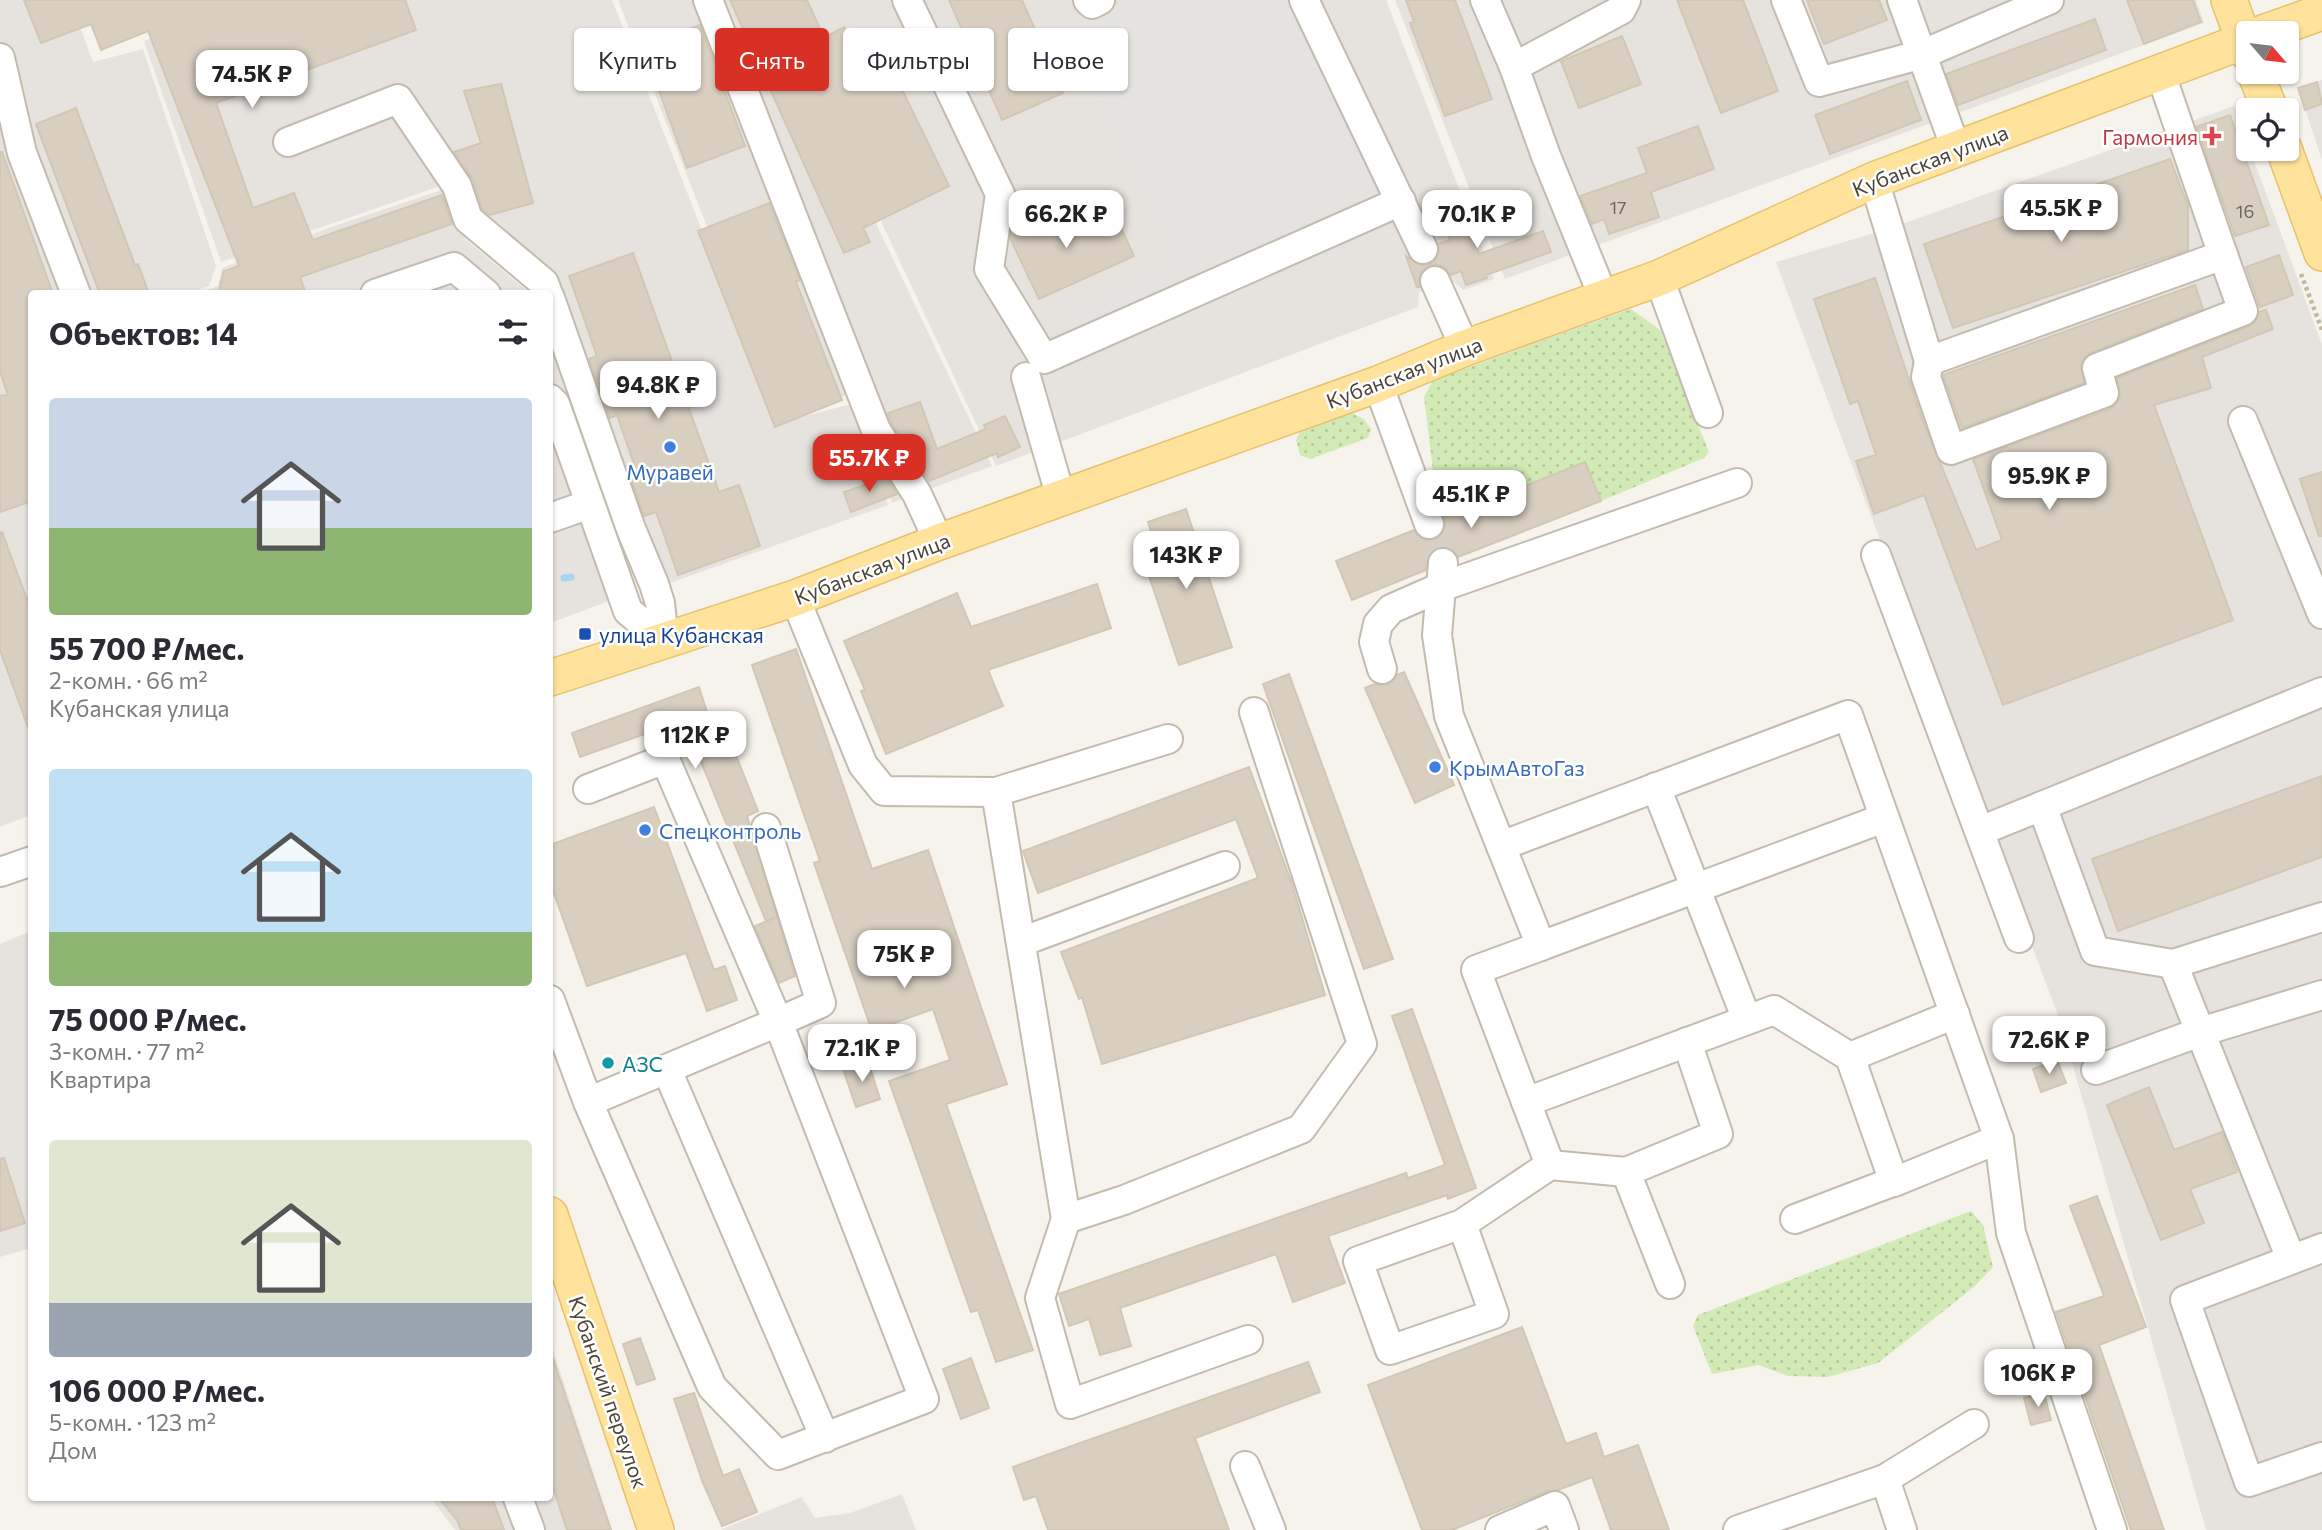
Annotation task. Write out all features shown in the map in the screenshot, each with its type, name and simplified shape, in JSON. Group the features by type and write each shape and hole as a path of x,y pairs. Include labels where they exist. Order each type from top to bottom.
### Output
{"main road":[{"path":"2229,0 2239,21"},
{"name":"Кубанская улица","path":"2300,23 2322,12"},
{"name":"Кубанская улица","path":"553,677 795,598 939,542 1378,384 1465,348 1659,278 1874,180 2160,72 2236,52"},
{"path":"2291,161 2312,195 2322,253"},
{"name":"Кубанский переулок","path":"553,1224 656,1530"}],"lane":[{"path":"708,0 876,430 917,494 939,542"},
{"path":"907,0 1000,194 989,269 1044,359 1401,201"},
{"path":"1088,0 1092,4 1100,0"},
{"path":"1304,0 1423,249"},
{"path":"1485,0 1514,67 1546,156 1603,296"},
{"path":"1514,67 1621,10 1626,0"},
{"path":"1786,0 1819,82 1923,54 2049,0"},
{"path":"1902,0 1956,149"},
{"path":"0,58 22,153 74,290"},
{"path":"1874,180 1929,361 1926,377 1951,450 2104,393 2097,369 2243,312 2160,72"},
{"path":"288,142 398,99 457,186 468,219 544,283 547,290"},
{"path":"1929,361 2223,255"},
{"path":"387,290 454,267 481,290"},
{"path":"1659,278 1708,413"},
{"path":"1434,281 1465,348"},
{"path":"553,307 631,529 654,584 660,603 664,641"},
{"path":"1026,377 1062,498"},
{"path":"1378,384 1429,524"},
{"path":"553,403 628,611 664,641"},
{"path":"2243,421 2322,614"},
{"path":"1382,669 1374,642 1378,624 1391,609 1442,575 1737,483"},
{"path":"553,517 590,504"},
{"path":"1876,555 2019,938"},
{"path":"1442,575 1437,635 1449,716 1541,946"},
{"path":"795,598 863,765 884,791 996,792 1168,739"},
{"path":"1980,831 2322,692"},
{"path":"1066,1219 1124,1200 1301,1129 1362,1044 1254,712"},
{"path":"1501,846 1848,715 1999,1139 2011,1233 2112,1530"},
{"path":"553,1008 588,1102 712,1387 778,1455 924,1399 778,1021 666,759 588,789"},
{"path":"1656,787 1747,1020"},
{"path":"996,792 1066,1219 1040,1298 1070,1404 1248,1340"},
{"path":"2042,806 2095,951 2173,964 2322,918"},
{"path":"1550,1165 1476,970 1884,818"},
{"path":"588,1102 821,1003 766,828"},
{"path":"0,872 28,862"},
{"path":"1021,942 1225,866"},
{"path":"2173,964 2291,1259"},
{"path":"2096,1070 2200,1032 2322,995"},
{"path":"1526,1102 1774,1010 1850,1057 1894,1182 1900,1179"},
{"path":"1850,1057 1955,1014"},
{"path":"1462,1224 1494,1314 1390,1350 1358,1261 1462,1224 1550,1165 1626,1172 1718,1134 1687,1042"},
{"path":"667,1070 825,1438"},
{"path":"1795,1219 1999,1139"},
{"path":"1626,1172 1670,1284"},
{"path":"2322,1248 2185,1300 2249,1482 2322,1457"},
{"path":"1738,1530 1885,1479 1974,1423"},
{"path":"1245,1466 1271,1530"},
{"path":"1885,1479 1902,1530"},
{"path":"519,1501 530,1530"},
{"path":"1500,1530 1555,1506 1564,1530"}],"shaded area":[{"path":"0,0 70,0 93,62 143,49 216,266 209,286 197,290 30,290 0,233"},
{"path":"249,0 612,0 623,28 574,28 574,91 647,91 777,423 852,404 888,505 642,593 553,304 553,290 546,290 449,183 221,262 144,41"},
{"path":"618,0 769,0 782,28 715,28 715,91 813,91 992,466 892,503 854,393 781,415 654,91 701,91 701,28 629,28"},
{"path":"777,0 1386,0 1494,279 1464,290 1449,279 1419,292 1418,307 996,466 820,91 829,91 829,28 790,28"},
{"path":"1140,0 1314,0 1423,215 1069,370 1050,322 1176,255 1095,91 1128,91 1128,28 1080,28"},
{"path":"1395,0 2196,0 2204,23 1505,279"},
{"path":"2322,80 2322,160 2298,88"},
{"path":"2234,106 2236,161 2254,161 2322,345 2322,1530 2206,1530 2060,1021 1776,262 1888,229"},
{"path":"445,189 465,239 526,290 208,290 218,286 222,268 334,226"},
{"path":"0,242 28,318 28,816 0,827"},
{"path":"553,347 633,592 553,622"},
{"path":"28,932 28,1249 0,1257 0,944"},
{"path":"553,1350 612,1530 455,1530 433,1501 553,1501"},
{"path":"902,1494 916,1530 720,1530 802,1497 815,1518 850,1513"}],"green space":[{"path":"1631,309 1660,330 1709,452 1704,458 1601,501 1585,462 1439,520 1424,397 1433,380"},
{"path":"1349,412 1364,419 1371,429 1368,438 1310,459 1300,455 1296,440 1301,429"},
{"path":"1971,1211 1983,1225 1993,1267 1974,1287 1878,1363 1828,1377 1788,1376 1758,1365 1712,1374 1693,1326 1698,1315"}],"building":[{"path":"24,0 405,0 416,30 216,103 253,208 294,193 313,240 442,195 452,224 300,277 305,290 219,290 224,271 239,266 148,31 101,50 91,24 41,43"},
{"path":"730,0 807,0 820,28 743,28"},
{"path":"949,0 1022,0 1034,28 1008,28 1008,91 1063,93 1002,120 989,91 994,91 994,28 961,28"},
{"path":"1406,0 1455,0 1492,99 1445,116 1410,23 1414,22"},
{"path":"1677,0 1743,0 1778,91 1721,113"},
{"path":"1807,0 1879,0 1887,20 1824,44"},
{"path":"2127,0 2193,0 2201,22 2144,44"},
{"path":"2095,19 2106,50 1958,105 1946,74"},
{"path":"700,25 715,65 715,91 725,91 745,146 687,168 659,91 701,91 701,28 692,28"},
{"path":"844,27 843,91 903,91 949,186 863,228 870,242 844,253 771,91 829,91 829,35"},
{"path":"1622,36 1641,84 1579,108 1561,61"},
{"path":"1907,81 1921,120 1830,154 1815,115"},
{"path":"2317,82 2322,104 2305,110 2298,88"},
{"path":"501,84 533,203 490,215 482,209 473,180 454,152 481,143 464,91"},
{"path":"76,108 135,265 138,264 148,290 98,290 36,124"},
{"path":"2230,115 2236,132 2236,161 2246,161 2269,225 2235,236 2196,127"},
{"path":"1698,126 1714,169 1651,192 1659,217 1609,234 1604,219 1592,224 1580,196 1647,173 1638,148"},
{"path":"2,152 52,290 28,290 28,502 0,512 0,396 8,395 0,372"},
{"path":"2170,159 2188,206 2188,250 1953,328 1924,244"},
{"path":"1460,200 1479,254 1543,231 1551,252 1466,285 1461,271 1451,275 1444,267 1436,264 1421,272 1420,287 1417,287 1406,256 1421,265 1430,264 1436,259 1438,244 1450,240 1439,208"},
{"path":"769,203 800,280 796,282 842,400 775,427 698,231"},
{"path":"1053,203 1068,236 1115,215 1134,256 1039,299 1010,238 1013,222"},
{"path":"633,253 719,492 739,485 760,546 678,575 656,512 644,516 628,470 635,467 617,415 610,418 589,359 597,356 569,276"},
{"path":"2279,255 2293,295 2260,307 2246,267"},
{"path":"1875,278 1922,419 1976,550 2002,540 1973,459 2110,409 2120,397 2117,378 2249,326 2256,321 2259,312 2266,310 2273,329 2202,357 2211,388 2154,405 2233,620 2003,705 1924,495 1874,514 1856,461 1876,455 1858,401 1850,404 1814,299"},
{"path":"2195,285 2203,309 2090,353 2081,365 2084,383 1962,428 1943,375"},
{"path":"920,402 937,449 986,429 984,425 1005,416 1020,447 998,457 997,453 929,481 888,413"},
{"path":"1585,462 1601,501 1458,557 1452,549 1437,548 1429,554 1426,570 1352,600 1336,561 1414,530 1425,540 1435,539 1445,528 1444,518"},
{"path":"2322,472 2322,536 2319,536 2300,479"},
{"path":"884,475 897,494 851,512 844,492 885,478"},
{"path":"1186,509 1232,647 1179,665 1148,573 1163,568 1148,522"},
{"path":"2,532 28,602 28,727 0,650"},
{"path":"1097,584 1111,628 988,670 1003,706 886,754 861,691 865,690 844,641 957,593 971,627"},
{"path":"796,649 872,869 928,850 1007,1084 946,1104 1033,1350 996,1362 978,1310 971,1312 889,1081 950,1060 933,1009 872,1031 814,863 820,861 752,665"},
{"path":"1404,672 1454,785 1415,803 1365,688 1375,684 1387,685"},
{"path":"1289,674 1393,959 1364,969 1263,684"},
{"path":"699,687 707,712 705,713 723,758 735,753 758,811 747,816 777,917 766,921 684,720 580,757 572,733"},
{"path":"1249,767 1292,884 1325,995 1102,1064 1082,997 1079,999 1061,952 1258,878 1236,819 1038,893 1023,851"},
{"path":"2322,776 2322,857 2118,931 2092,859"},
{"path":"654,807 714,970 725,966 737,1000 707,1011 686,953 587,986 553,890 553,844"},
{"path":"777,917 795,976 779,983 755,926"},
{"path":"1412,1009 1476,1188 1448,1199 1447,1195 1328,1236 1345,1283 1293,1302 1276,1254 1120,1308 1131,1346 1100,1355 1089,1319 1069,1326 1059,1294 1406,1173 1408,1178 1445,1165 1392,1016"},
{"path":"2057,1060 2066,1083 2041,1092 2033,1069"},
{"path":"868,1061 880,1099 856,1107 843,1069"},
{"path":"2149,1087 2174,1150 2222,1132 2237,1172 2190,1189 2204,1223 2161,1240 2107,1105"},
{"path":"4,1158 25,1223 0,1231 0,1159"},
{"path":"2097,1196 2146,1327 2099,1345 2164,1530 2131,1530 2056,1312 2104,1296 2070,1206"},
{"path":"1522,1327 1566,1444 1596,1433 1604,1457 1638,1445 1669,1530 1611,1530 1592,1477 1548,1491 1452,1530 1422,1530 1368,1385"},
{"path":"640,1338 655,1379 637,1385 623,1344"},
{"path":"971,1358 989,1408 961,1419 943,1369"},
{"path":"553,1359 611,1530 567,1530 553,1487"},
{"path":"1308,1362 1320,1392 1195,1438 1229,1530 1048,1530 1036,1496 1024,1500 1013,1467"},
{"path":"694,1393 723,1476 739,1469 757,1512 722,1526 703,1483 674,1399"},
{"path":"2044,1393 2051,1420 2031,1425 2024,1398"},
{"path":"441,1501 493,1501 504,1530 461,1530 457,1520"}],"waterway":[{"path":"564,578 571,577"}],"tunnel":[{"path":"1422,506 1443,563"}],"place":[{"name":"Гармония","path":"2212,136"},
{"name":"Муравей","path":"670,447"},
{"name":"улица Кубанская","path":"585,634"},
{"name":"КрымАвтоГаз","path":"1435,767"},
{"name":"Спецконтроль","path":"645,830"},
{"name":"АЗС","path":"608,1063"}]}
